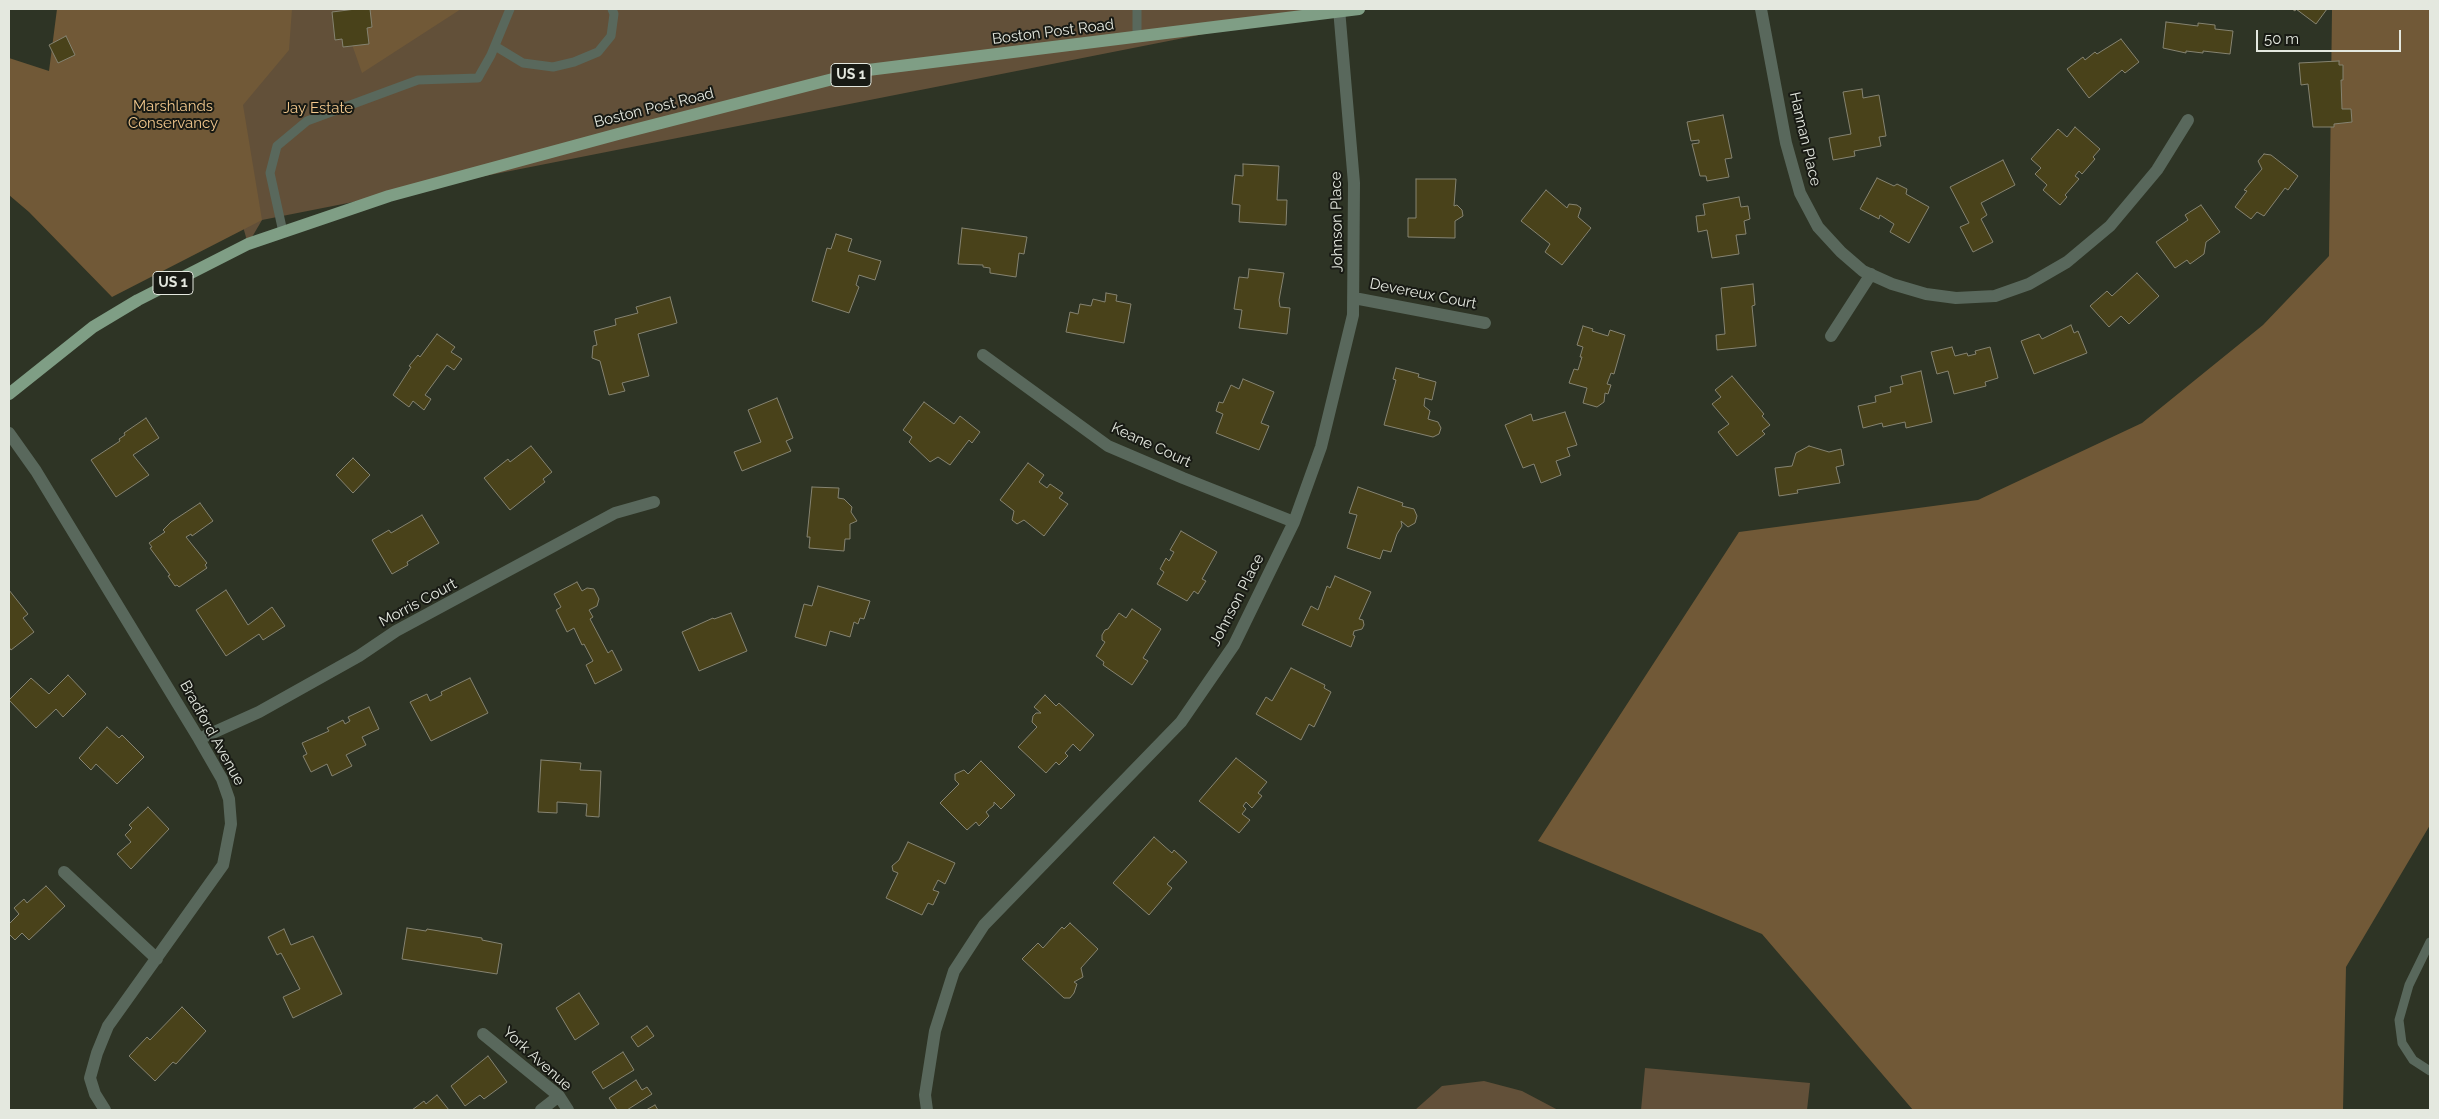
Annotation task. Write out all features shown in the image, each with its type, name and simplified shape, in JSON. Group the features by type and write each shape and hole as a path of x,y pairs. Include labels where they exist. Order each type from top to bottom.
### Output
{"main road":[{"name":"Boston Post Road","path":"9,394 93,327 138,300 248,244 389,196 618,134 868,70 1359,9"}],"street":[{"name":"Hannan Place","path":"1761,9 1786,143 1800,193 1818,227 1841,252 1863,271 1892,284 1926,294 1956,298 1995,296 2030,284 2067,262 2110,226 2157,170 2188,120"},
{"name":"Johnson Place","path":"927,1110 925,1096 934,1031 954,971 984,925 1181,722 1234,645 1294,522 1321,447 1353,315 1354,183 1339,10"},
{"path":"1831,336 1871,274"},
{"name":"Devereux Court","path":"1354,298 1485,323"},
{"name":"Keane Court","path":"983,354 1108,446 1294,522"},
{"name":"Bradford Avenue","path":"9,433 36,471 199,739 222,779 229,799 232,824 223,865 108,1026 97,1053 90,1078 95,1094 105,1110"},
{"name":"Morris Court","path":"199,739 259,712 359,656 396,631 615,513 654,502"},
{"path":"64,872 157,959"},
{"name":"York Avenue","path":"483,1034 559,1096 568,1110"},
{"path":"541,1110 559,1096"}],"lane":[{"path":"283,232 270,173 277,146 307,121 418,80 478,78 510,9"},
{"path":"494,46 523,63 553,67 574,62 598,52 611,36 613,12 624,9"},
{"path":"1137,9 1137,38"},
{"path":"2430,942 2409,986 2399,1020 2402,1043 2414,1060 2430,1070"}],"green space":[{"name":"Marshlands Conservancy","path":"57,9 292,9 289,50 243,105 262,220 112,297 29,212 9,195 9,58 49,71"},
{"name":"Jay Estate","path":"180,9 1342,9 1285,18 262,220 248,244"},
{"path":"345,9 461,9 362,73 341,13"},
{"path":"2332,9 2430,9 2430,825 2346,967 2343,1110 1913,1110 1762,934 1538,841 1739,532 1978,500 2142,423 2263,325 2329,256"},
{"path":"1645,1068 1810,1083 1807,1110 1641,1110"},
{"path":"1484,1081 1522,1091 1558,1110 1415,1110 1442,1086"}],"building":[{"path":"370,9 372,27 367,28 369,44 343,47 342,39 335,40 332,12"},
{"path":"2296,9 2327,9 2316,24"},
{"path":"2166,22 2198,26 2198,23 2215,25 2215,29 2233,31 2230,54 2203,51 2203,53 2186,51 2186,53 2163,48"},
{"path":"66,36 75,55 58,63 49,45"},
{"path":"2121,39 2139,62 2125,73 2122,70 2089,98 2067,69 2083,57 2085,60 2095,52 2097,54"},
{"path":"2339,61 2339,65 2343,65 2343,80 2341,80 2342,109 2351,109 2352,122 2334,124 2334,127 2313,127 2308,84 2301,85 2299,63"},
{"path":"1862,89 1863,98 1879,95 1886,136 1879,137 1881,146 1854,151 1855,156 1833,160 1829,138 1851,134 1843,92"},
{"path":"1723,115 1732,158 1725,159 1729,177 1707,181 1706,176 1700,176 1692,144 1699,143 1699,140 1691,141 1687,122"},
{"path":"2075,127 2100,149 2093,157 2095,159 2082,174 2079,171 2075,176 2079,179 2065,195 2067,197 2060,205 2043,190 2047,185 2035,174 2041,168 2031,159 2058,129 2067,137"},
{"path":"2264,154 2271,155 2298,176 2288,190 2285,188 2264,216 2257,212 2251,219 2235,207 2247,191 2244,190 2262,169 2258,161"},
{"path":"2003,160 2015,185 1981,203 1987,215 1981,219 1993,242 1973,252 1960,227 1969,223 1950,187"},
{"path":"1243,164 1279,166 1277,200 1287,200 1286,225 1239,222 1240,205 1232,204 1235,175 1243,176"},
{"path":"1877,178 1894,186 1897,184 1907,189 1906,194 1929,207 1909,243 1890,232 1894,224 1880,215 1879,219 1860,209"},
{"path":"1416,179 1456,179 1454,206 1457,205 1462,210 1463,216 1455,221 1455,238 1408,237 1408,218 1416,218"},
{"path":"1546,190 1567,208 1569,204 1577,205 1581,208 1578,217 1591,228 1562,265 1545,252 1550,244 1521,221"},
{"path":"1739,197 1741,207 1748,206 1750,219 1744,221 1746,234 1736,235 1739,254 1712,258 1707,230 1698,232 1696,216 1705,215 1703,204"},
{"path":"2201,205 2220,232 2206,242 2204,254 2190,264 2187,260 2175,268 2156,242 2188,220 2185,215"},
{"path":"962,228 1027,237 1024,254 1019,253 1016,277 990,273 990,268 983,267 983,265 958,264"},
{"path":"836,234 852,239 848,251 881,261 875,280 859,275 856,285 859,287 849,313 812,301 827,248 831,249"},
{"path":"1249,269 1284,273 1279,300 1280,307 1290,308 1287,334 1239,328 1242,310 1234,309 1239,277 1248,278"},
{"path":"2137,273 2159,296 2129,324 2121,316 2109,327 2090,306 2107,291 2112,296"},
{"path":"1753,284 1755,305 1752,306 1756,346 1717,350 1716,335 1725,334 1721,288"},
{"path":"1106,293 1117,295 1116,301 1131,304 1124,343 1066,332 1070,312 1078,314 1080,304 1091,306 1093,299 1105,302"},
{"path":"670,297 677,323 638,334 649,376 622,383 625,391 609,395 600,361 592,358 593,346 597,345 594,331 616,325 615,319 638,313 636,307"},
{"path":"2071,325 2074,333 2078,331 2087,353 2034,374 2021,341 2039,334 2042,339"},
{"path":"1583,326 1608,336 1610,330 1625,335 1614,374 1611,373 1607,384 1611,385 1608,394 1605,393 1604,402 1597,407 1583,403 1587,388 1569,383 1574,369 1578,370 1582,357 1580,357 1583,347 1577,345"},
{"path":"437,334 455,347 451,352 462,359 454,370 447,365 425,395 431,399 424,410 413,401 409,407 393,395 411,367 409,366 418,355 420,357"},
{"path":"1952,347 1955,356 1967,353 1968,356 1976,354 1975,351 1990,347 1998,378 1985,382 1986,386 1954,394 1948,371 1937,374 1931,352"},
{"path":"1396,368 1419,374 1418,377 1436,382 1432,400 1425,398 1424,406 1430,411 1428,419 1438,422 1441,428 1439,434 1433,437 1384,425 1396,380 1393,379"},
{"path":"1921,371 1932,422 1906,428 1905,422 1883,427 1882,423 1863,428 1858,406 1876,402 1875,396 1891,392 1890,387 1903,384 1901,376"},
{"path":"1732,376 1764,414 1762,416 1770,425 1762,431 1765,434 1737,456 1718,432 1729,424 1712,404 1721,397 1715,390"},
{"path":"1243,379 1274,392 1261,423 1269,426 1259,450 1216,433 1223,414 1216,411 1219,402 1223,403 1231,385 1239,389"},
{"path":"777,398 793,438 786,441 791,451 742,471 734,452 761,442 748,410"},
{"path":"924,402 954,424 960,416 980,432 972,443 969,440 950,465 938,457 930,462 909,442 912,437 903,430"},
{"path":"1565,412 1577,445 1567,448 1570,456 1556,461 1561,475 1541,483 1534,464 1523,468 1505,425 1531,414 1533,421"},
{"path":"146,418 159,438 133,455 149,475 116,497 91,460 120,441 119,439 125,435 124,433"},
{"path":"531,446 552,472 543,479 545,482 510,510 484,478 508,459 510,462"},
{"path":"1809,446 1829,452 1841,449 1844,465 1836,467 1840,483 1797,490 1798,493 1779,496 1775,468 1792,466 1796,453"},
{"path":"353,458 370,475 353,493 336,475"},
{"path":"1028,463 1044,475 1039,482 1047,488 1050,484 1063,493 1059,498 1068,504 1044,536 1024,520 1017,524 1012,520 1014,511 1000,500"},
{"path":"812,487 839,488 838,498 844,499 852,507 851,512 857,521 850,524 850,539 845,539 844,551 809,548 810,537 807,537"},
{"path":"1358,487 1403,503 1402,506 1414,509 1417,516 1415,523 1408,527 1401,521 1402,526 1391,552 1383,550 1380,559 1347,548 1357,515 1349,513"},
{"path":"200,503 213,521 192,536 191,534 186,537 207,563 205,565 207,568 179,587 175,586 168,576 170,575 150,548 152,547 149,543 165,532 163,530 171,522"},
{"path":"422,515 439,543 407,562 408,565 392,574 372,540 389,530 391,533"},
{"path":"1181,531 1217,552 1202,579 1206,581 1198,594 1194,591 1187,601 1157,584 1164,572 1160,569 1166,558 1169,561 1174,552 1170,550"},
{"path":"1335,576 1371,592 1359,619 1363,620 1364,625 1362,629 1354,631 1353,635 1355,636 1351,647 1302,625 1311,606 1318,610 1327,586 1330,588"},
{"path":"577,582 582,591 587,588 594,589 599,599 597,606 589,610 593,617 590,619 608,653 612,650 622,670 595,684 586,665 593,661 584,644 582,645 574,628 567,632 556,610 561,607 554,594"},
{"path":"818,586 870,601 864,619 860,618 858,624 854,622 850,637 830,631 826,646 795,637 804,604 812,606"},
{"path":"9,590 28,614 23,618 34,632 11,650 9,647"},
{"path":"226,590 248,625 272,607 285,626 263,640 259,634 226,656 196,610"},
{"path":"1132,609 1161,629 1143,658 1148,661 1132,685 1103,665 1104,662 1096,656 1105,642 1102,640 1102,635 1105,630 1108,629 1119,613 1126,618"},
{"path":"731,613 747,651 699,671 682,632 713,618"},
{"path":"1291,668 1325,685 1324,688 1331,692 1314,727 1309,724 1301,740 1256,714 1266,697 1272,701"},
{"path":"68,675 86,694 63,717 56,709 36,728 9,700 31,678 49,694"},
{"path":"470,678 488,713 431,741 410,702 427,694 430,701 442,695 441,692"},
{"path":"1045,695 1056,706 1059,703 1094,735 1080,751 1073,744 1065,753 1068,756 1059,765 1056,762 1046,773 1018,747 1037,727 1032,722 1033,716 1036,713 1041,713 1034,707"},
{"path":"369,707 379,729 362,737 366,745 346,755 352,766 332,776 327,764 311,772 303,756 307,754 302,743 329,731 327,728 343,720 345,724 350,721 348,717"},
{"path":"107,727 119,738 122,735 144,757 117,784 96,764 91,770 79,758"},
{"path":"1236,758 1267,782 1258,793 1262,796 1252,808 1246,802 1243,806 1246,809 1242,814 1250,820 1239,833 1199,801"},
{"path":"541,760 581,763 580,770 601,771 599,817 586,816 587,804 557,802 557,813 538,812"},
{"path":"981,761 1015,795 1001,809 994,802 994,805 986,812 989,816 979,826 976,822 967,830 940,803 959,784 955,780 955,774 964,770 968,774"},
{"path":"148,807 169,829 131,869 117,854 131,842 125,835 132,828 129,825"},
{"path":"1154,837 1172,853 1174,850 1187,862 1167,884 1172,888 1149,915 1113,883"},
{"path":"908,842 955,863 945,884 938,880 933,890 939,892 933,905 928,903 922,915 886,898 898,873 893,871 892,866 899,860"},
{"path":"46,886 65,906 29,940 22,933 15,940 9,934 9,924 19,914 14,908 24,899 27,903"},
{"path":"1070,923 1098,949 1081,968 1083,977 1074,982 1077,984 1074,993 1070,998 1064,998 1022,959 1038,943 1043,948 1062,927 1064,929"},
{"path":"407,928 426,931 427,929 482,938 482,940 502,944 497,974 402,959"},
{"path":"284,929 291,945 313,936 342,994 293,1018 283,997 300,989 281,953 277,955 268,937"},
{"path":"579,993 599,1024 575,1040 556,1008"},
{"path":"182,1007 206,1031 176,1064 173,1062 155,1081 129,1056 147,1037 150,1040"},
{"path":"647,1026 654,1036 638,1047 631,1037"},
{"path":"623,1052 634,1070 603,1089 592,1072"},
{"path":"488,1056 507,1082 484,1099 480,1095 465,1106 451,1086"},
{"path":"636,1080 642,1090 647,1087 652,1094 627,1110 617,1110 609,1098"},
{"path":"437,1095 449,1110 412,1110 424,1101 426,1104"},
{"path":"655,1105 658,1110 646,1110"}]}
